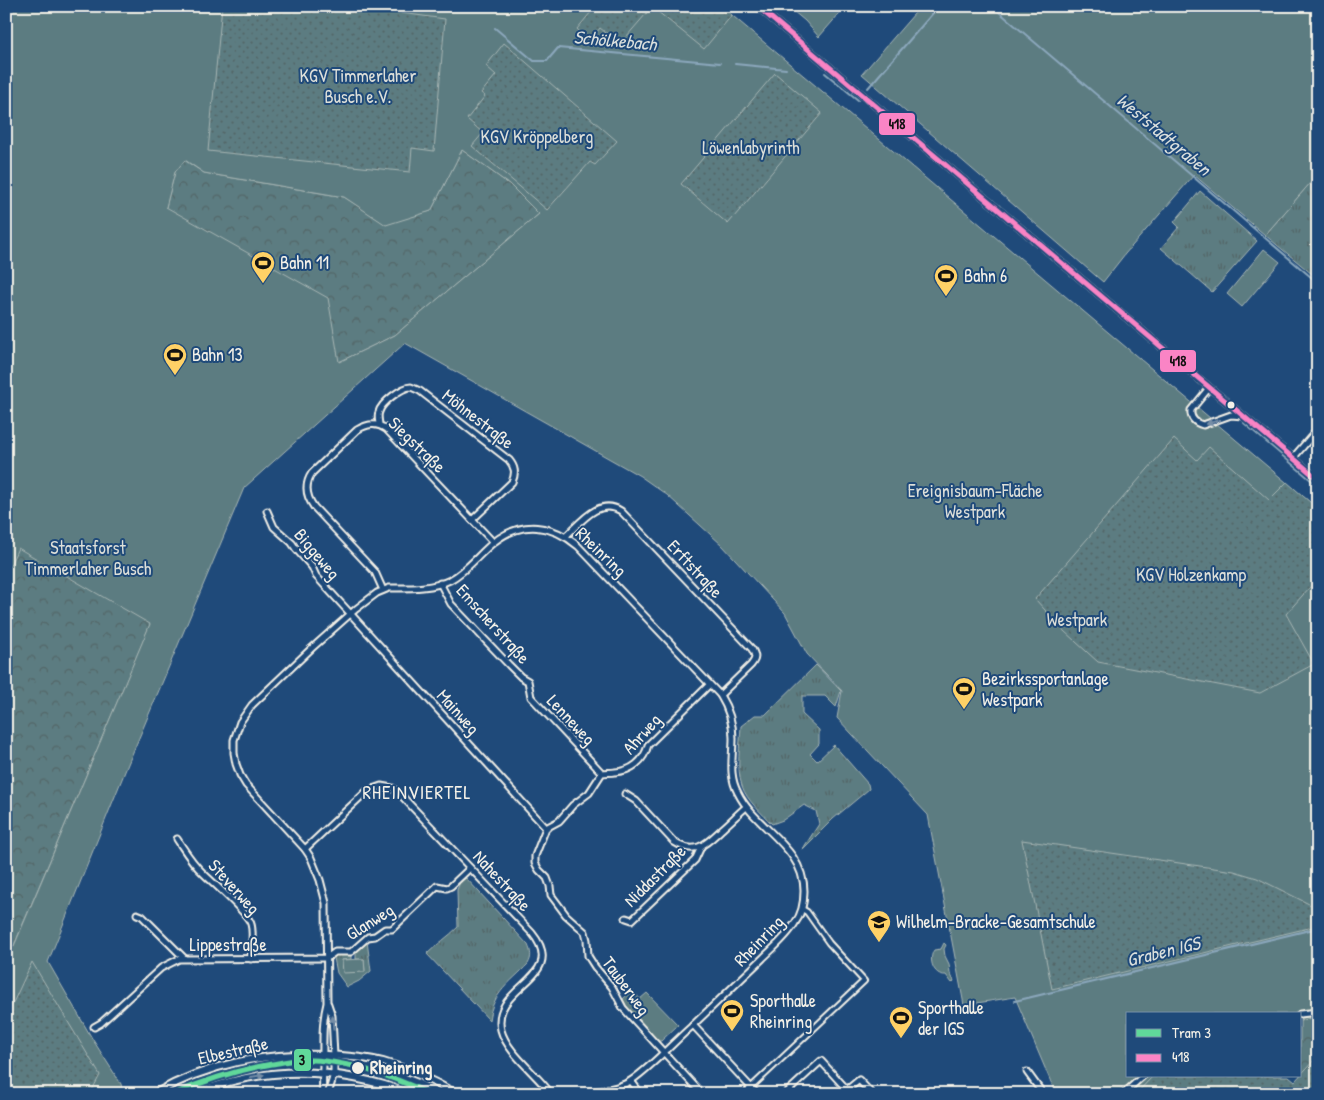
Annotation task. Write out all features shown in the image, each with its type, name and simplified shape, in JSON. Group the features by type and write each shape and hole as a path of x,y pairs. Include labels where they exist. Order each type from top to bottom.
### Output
{"street":[{"path":"757,6 1318,479"},
{"name":"Möhnestraße","path":"379,425 378,415 381,407 403,389 411,387 420,391 509,460 515,470 512,482 472,520"},
{"path":"1210,388 1191,410 1190,414 1194,421 1203,425 1231,415 1243,416"},
{"name":"Siegstraße","path":"383,590 375,572 314,507 306,490 307,482 312,473 357,430 372,424 386,429 493,542"},
{"path":"1293,458 1318,429"},
{"name":"Erftstraße","path":"566,536 587,516 600,508 607,506 621,511 752,649 755,661 720,695"},
{"name":"Biggeweg","path":"267,511 274,527 292,543 312,567 316,576 350,614"},
{"name":"Rheinring","path":"323,1055 324,1016 327,1003 324,892 316,868 305,849 246,785 240,775 234,753 234,740 240,722 247,710 370,597 389,588 440,584 459,574 493,542 510,532 528,527 546,528 566,536 578,546 720,695 727,709 732,727 732,778 738,796 746,807 783,844 798,864 804,885 802,908 789,932 693,1025 631,1081 585,1094"},
{"name":"Emscherstraße","path":"440,584 451,604 509,665 528,681"},
{"name":"Mainweg","path":"350,614 546,828"},
{"name":"Lenneweg","path":"528,681 531,697 602,773"},
{"name":"Ahrweg","path":"602,773 626,769 638,763 646,753 648,745 709,685"},
{"path":"546,828 559,821 567,810 589,793 602,773"},
{"name":"Nahestraße","path":"305,849 367,791 376,787 388,787 398,792 532,933 541,946 543,955 541,964 535,973 515,992 505,1006 500,1019 500,1026 510,1048 551,1094"},
{"name":"Niddastraße","path":"625,794 636,801 674,842 689,849 701,847"},
{"name":"Niddastraße","path":"626,918 632,920 695,860 701,847 746,807"},
{"name":"Tauberweg","path":"546,828 535,856 535,863 547,878 551,895 566,915 585,932 588,956 612,987 623,1008 663,1052"},
{"name":"Steverweg","path":"177,839 188,857 250,921 252,931 251,959"},
{"name":"Glanweg","path":"327,958 335,952 351,952 368,937 376,936 385,929 392,929 437,886 447,888 451,886 470,868"},
{"path":"744,1094 864,980 829,943 807,912 802,908"},
{"path":"137,914 142,916 184,958"},
{"name":"Lippestraße","path":"94,1027 101,1023 161,968 173,961 184,958 327,958"},
{"name":"Rheinring","path":"327,1003 332,1016 334,1056"},
{"path":"1302,1014 1318,1012"},
{"path":"693,1025 757,1094"},
{"path":"663,1052 702,1094"},
{"name":"Elbestraße","path":"154,1094 196,1074 234,1062 284,1055 323,1055 383,1062 415,1074 456,1094"},
{"path":"323,1055 323,1094"},
{"path":"328,1094 334,1074 334,1056"},
{"path":"785,1094 821,1061 849,1092 859,1080 870,1094"},
{"name":"Elbestraße","path":"193,1094 219,1084 289,1072 334,1074 375,1082 412,1094"},
{"path":"1027,1072 1043,1094"},
{"path":"1123,1094 1141,1078"},
{"path":"631,1081 641,1094"}],"green space":[{"name":"Staatsforst Timmerlaher Busch","path":"6,6 88,381 177,561 6,964"},
{"name":"Westpark","path":"6,6 721,6 1318,509 1318,1016 1302,1020 1302,1012 1126,1012 1126,1078 1151,1078 1136,1094 1056,1094 1015,997 964,1005 928,815 837,718 842,691 807,654 785,613 722,545 667,495 640,476 405,343 244,488 128,764 48,962 121,1084 123,1094 6,1094 6,943 14,946 150,624 18,548 6,574","holes":["462,150 509,184 539,214 395,335 339,362 328,298 166,207 175,172 185,160 204,173 344,197 386,225 431,211"]},
{"name":"KGV Timmerlaher Busch e.V.","path":"222,6 361,6 401,10 401,13 445,19 434,151 412,148 410,172 208,151"},
{"path":"596,6 722,6 732,15 704,49 652,7 620,44 600,28 590,41 577,29"},
{"path":"787,6 846,6 819,37 805,21"},
{"path":"921,6 1318,6 1318,174 1265,235 1194,175 1103,282 862,74"},
{"name":"KGV Kröppelberg","path":"504,43 617,141 595,165 590,162 547,210 472,146 483,133 467,119 485,96 481,93 496,75 486,66"},
{"name":"Löwenlabyrinth","path":"775,73 822,113 728,224 681,184"},
{"path":"462,150 509,184 539,214 395,335 339,362 166,207 175,172 184,160 204,173 344,197 386,224 431,211"},
{"path":"1318,174 1318,279 1265,235"},
{"path":"1200,191 1257,241 1212,292 1161,248 1179,227 1174,222"},
{"path":"1264,249 1280,262 1242,307 1227,294"},
{"name":"KGV Holzenkamp","path":"1174,439 1197,460 1209,447 1269,500 1287,482 1318,509 1318,578 1286,614 1314,664 1260,693 1098,662 1064,631 1035,599"},
{"path":"816,665 841,691 836,707 825,696 802,696 802,714 819,730 819,744 810,754 817,761 834,745 868,784 869,789 833,819 802,850 819,824 816,811 804,805 783,820 772,824 747,797 742,786 739,771 741,726 755,715 765,715"},
{"path":"1022,840 1234,871 1257,878 1313,906 1317,926 1052,989"},
{"path":"466,878 528,945 530,952 528,964 498,995 491,1010 489,1020 427,954 458,927 457,890 460,882"},
{"path":"367,941 371,971 359,981 347,987 337,973 333,953 351,953 351,959 342,960 365,972 364,959 356,959 356,952"},
{"path":"944,943 946,945 944,949 945,956 954,981 952,983 946,975 942,975 935,970 932,962 934,950 941,949"},
{"path":"364,959 365,972 343,973 342,960"},
{"path":"32,962 100,1075 90,1094 6,1094 6,1018"},
{"path":"632,990 640,999 647,993 678,1025 661,1041 657,1041 643,1027 626,1005 623,999"},
{"path":"1318,1016 1318,1057 1302,1074 1302,1020"},
{"path":"1316,1058 1318,1060 1318,1094 1136,1094 1151,1078 1291,1078 1295,1081 1298,1078 1302,1078 1302,1073"}],"waterway":[{"name":"Schölkebach","path":"868,88 939,6"},
{"name":"Weststadtgraben","path":"992,6 1318,283"},
{"name":"Schölkebach","path":"495,28 534,61 547,61 558,48 720,63"},
{"name":"Schölkebach","path":"735,64 786,69"},
{"name":"Schölkebach","path":"825,73 858,100"},
{"path":"1244,423 1318,486"},
{"name":"Graben IGS","path":"1015,1001 1318,928"}],"tram line":[{"name":"3","path":"174,1094 234,1072 298,1060 314,1060 349,1065 383,1075 430,1094"}],"transit line":[{"name":"418","path":"757,6 1318,479"}],"place":[{"name":"Bahn 11","path":"263,284"},
{"name":"Bahn 6","path":"946,297"},
{"name":"Bahn 13","path":"175,376"},
{"name":"Bezirkssportanlage Westpark","path":"964,710"},
{"name":"Wilhelm-Bracke-Gesamtschule","path":"879,943"},
{"name":"Sporthalle Rheinring","path":"732,1032"},
{"name":"Sporthalle der IGS","path":"901,1039"},
{"name":"Rheinring","path":"358,1068"}],"district":[{"name":"RHEINVIERTEL","path":"417,792"}],"park label":[{"name":"Ereignisbaum-Fläche Westpark","path":"975,501"}]}
